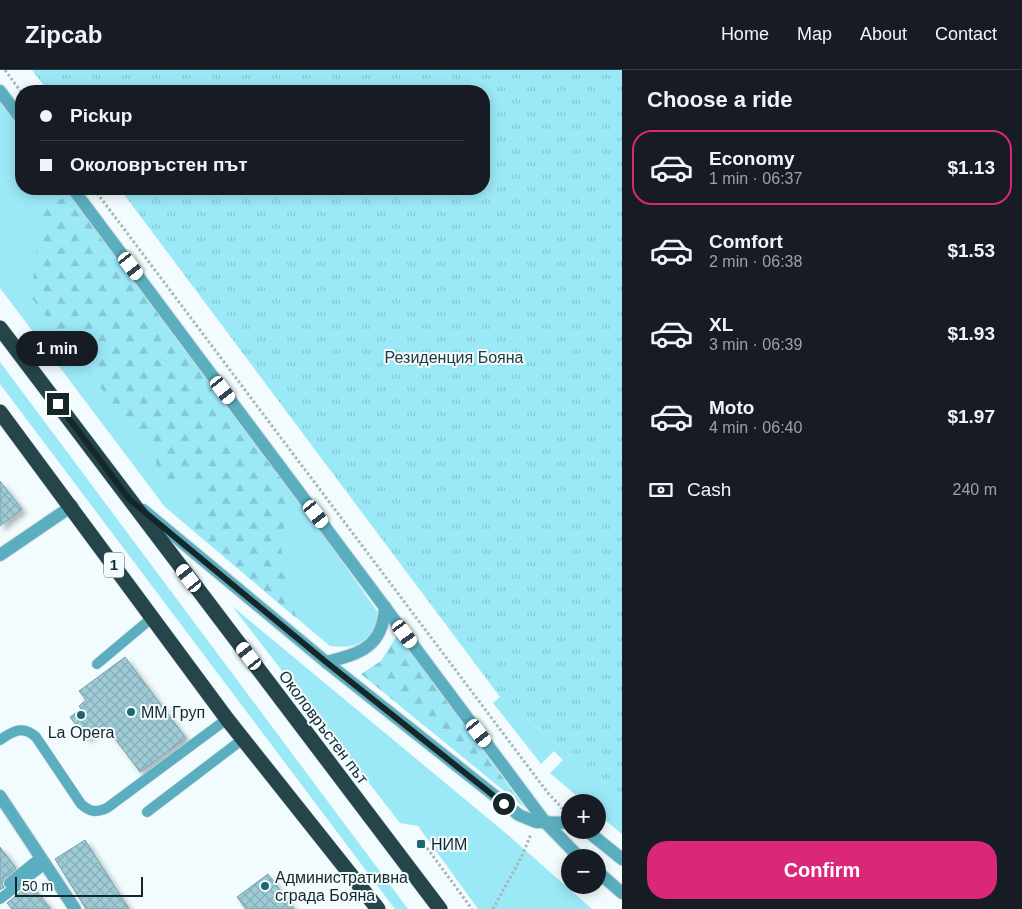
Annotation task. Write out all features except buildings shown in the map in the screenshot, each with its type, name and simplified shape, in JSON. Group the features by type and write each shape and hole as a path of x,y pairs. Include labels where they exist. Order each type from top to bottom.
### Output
{"highway":[{"name":"Околовръстен път","path":"0,328 440,909"},
{"name":"1","path":"0,412 72,506 227,719 378,909"},
{"path":"352,878 365,909"}],"street":[{"path":"0,91 15,111"},
{"path":"77,195 385,606 541,822 570,849"},
{"path":"129,499 326,662 519,815 541,822 561,818"},
{"path":"0,555 72,506"},
{"path":"326,662 356,655 372,643 384,622 385,606"},
{"path":"0,796 75,909"},
{"path":"597,839 622,859"},
{"path":"606,879 622,893"}],"lane":[{"path":"97,664 153,617"},
{"path":"0,740 19,729 29,731 36,737 82,804 89,810 98,812 107,808 227,719"},
{"path":"147,812 243,739"},
{"path":"0,890 43,861"},
{"path":"0,899 43,861"}],"path":[{"path":"5,70 16,85"},
{"path":"99,195 561,809"},
{"path":"494,909 541,822"},
{"path":"427,848 472,909"}],"green space":[{"name":"Резиденция Бояна","path":"32,70 622,70 622,798 500,697 124,195 490,195 490,85 43,85"},
{"path":"0,100 15,120 15,195 70,195 294,493 379,614 372,632 367,638 356,645 330,646 165,507 0,288"},
{"path":"71,195 294,493 280,543 296,618 194,531 191,480 158,480 156,460 31,297 42,210"},
{"path":"0,362 408,909 395,909 0,384"},
{"path":"232,606 508,835 561,882 561,894 575,894 592,909 478,909 418,826 400,823"},
{"path":"398,634 525,808 361,674 381,661"},
{"path":"500,697 622,798 622,834 606,821 606,794 575,794 550,773 563,760 554,751 541,764 493,703"}],"place":[{"name":"ММ Груп","path":"131,712"},
{"name":"La Opera","path":"81,715"},
{"name":"НИМ","path":"421,844"},
{"name":"Административна сграда Бояна","path":"265,886"}],"route":[{"path":"58,404 129,499 326,662 504,804"}]}
